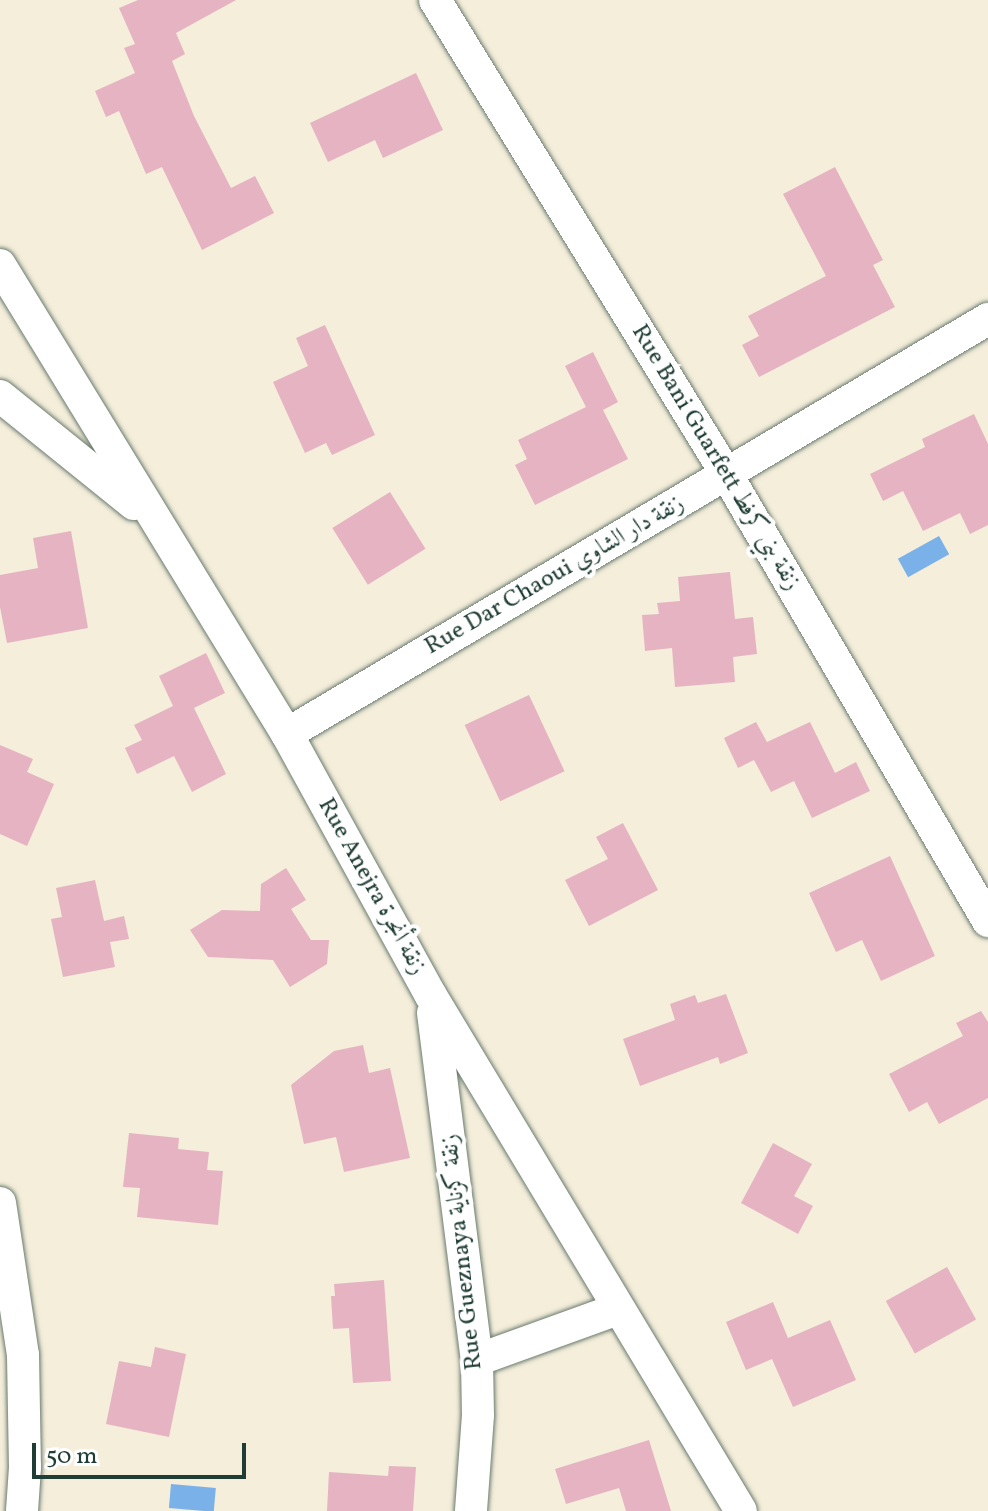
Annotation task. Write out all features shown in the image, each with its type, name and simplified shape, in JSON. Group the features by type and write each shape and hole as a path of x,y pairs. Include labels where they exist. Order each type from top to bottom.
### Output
{"street":[{"name":"Rue Bani Guarfett زنقة بني كرفط","path":"435,0 727,475 988,921"},
{"name":"Rue Anejra زنقة أنجرة","path":"0,265 152,519 287,734 430,994 741,1511"},
{"name":"Rue Dar Chaoui زنقة دار الشاوي","path":"287,734 988,319"},
{"path":"0,396 152,519"},
{"name":"Rue Gueznaya زنقة كزناية","path":"430,994 443,1073 477,1360 478,1415 471,1511"},
{"path":"0,1203 23,1355 25,1467 22,1511"},
{"path":"477,1360 618,1309"}],"water":[{"path":"939,536 949,554 908,577 898,559"},
{"path":"171,1484 216,1488 214,1511 169,1508"}],"building":[{"path":"138,0 236,0 176,33 185,54 172,61 194,116 231,188 255,176 274,213 202,250 162,167 146,174 119,111 106,117 95,91 135,73 124,48 135,44 119,8"},
{"path":"416,73 443,130 383,158 375,140 328,162 310,123"},
{"path":"835,167 883,260 873,265 895,307 759,377 742,345 759,336 748,316 826,276 783,194"},
{"path":"325,325 375,435 332,455 326,443 305,453 273,382 308,366 296,338"},
{"path":"593,352 618,402 603,410 628,459 535,505 515,465 527,459 518,440 586,407 565,366"},
{"path":"974,414 988,444 988,525 970,534 960,513 923,531 903,491 883,501 870,474 925,447 922,439"},
{"path":"390,492 426,549 368,585 332,528"},
{"path":"71,531 88,628 7,643 0,607 0,575 38,568 33,538"},
{"path":"730,572 735,619 753,617 757,654 733,657 735,682 675,687 672,648 645,651 642,615 659,614 657,603 680,601 678,577"},
{"path":"206,653 225,693 194,708 226,774 192,792 174,756 137,774 125,748 142,740 134,725 173,706 159,676"},
{"path":"529,695 564,771 500,801 465,725"},
{"path":"756,722 767,742 810,722 835,773 856,762 870,791 812,818 794,781 771,792 754,760 738,768 724,738"},
{"path":"0,745 33,759 27,772 54,784 27,846 0,834"},
{"path":"623,823 658,890 589,926 565,880 608,859 596,837"},
{"path":"890,856 935,956 881,981 862,940 836,952 809,893"},
{"path":"286,868 306,900 291,909 311,940 329,940 327,964 290,987 273,960 208,957 190,930 222,910 260,911 261,884"},
{"path":"95,880 104,921 124,916 129,939 110,942 115,967 63,977 51,919 62,917 56,888"},
{"path":"726,994 748,1053 720,1064 718,1057 640,1086 623,1039 675,1020 670,1004 695,995 698,1003"},
{"path":"981,1011 988,1022 988,1098 939,1124 927,1102 909,1112 889,1074 963,1036 956,1023"},
{"path":"363,1045 369,1073 390,1068 410,1158 344,1172 336,1137 304,1144 291,1085 334,1051"},
{"path":"129,1133 179,1138 178,1149 209,1152 207,1170 223,1171 218,1225 137,1217 140,1188 123,1187"},
{"path":"773,1143 812,1164 794,1196 813,1206 798,1234 741,1203"},
{"path":"947,1267 976,1319 915,1353 886,1301"},
{"path":"384,1280 391,1381 353,1383 349,1328 333,1329 331,1296 335,1296 334,1284"},
{"path":"773,1302 788,1338 830,1320 856,1380 793,1407 772,1359 746,1370 726,1322"},
{"path":"155,1347 186,1354 169,1437 106,1424 119,1361 151,1367"},
{"path":"649,1440 671,1511 626,1511 619,1488 566,1504 555,1469"},
{"path":"389,1466 416,1467 413,1511 327,1511 329,1472 388,1476"}]}
